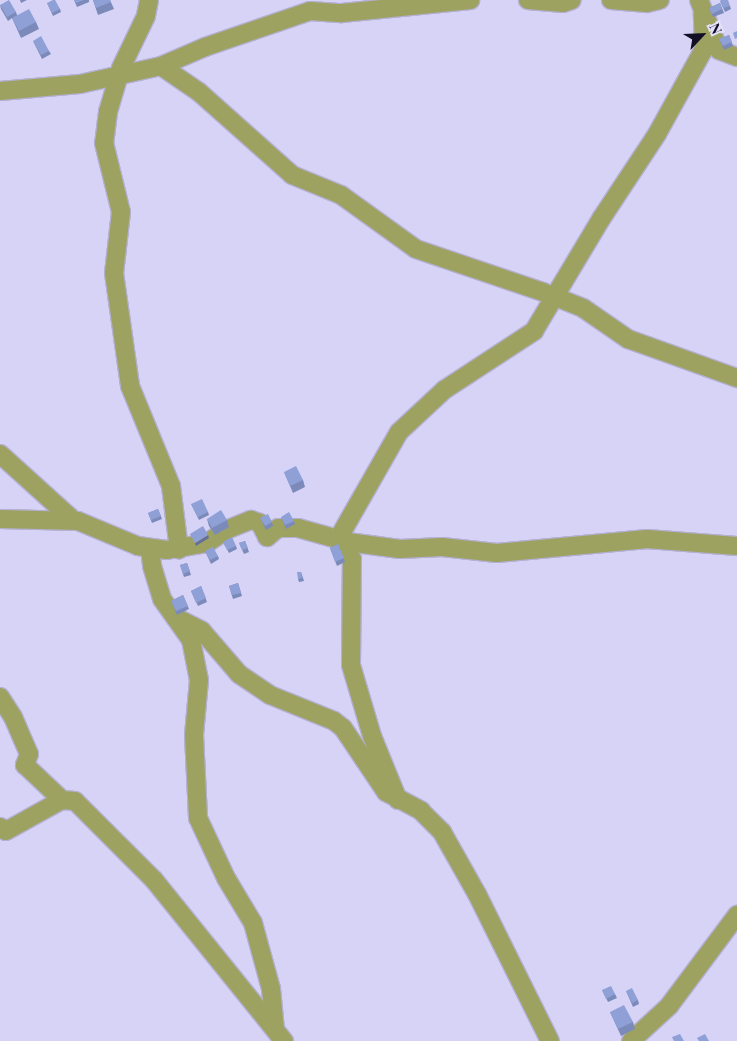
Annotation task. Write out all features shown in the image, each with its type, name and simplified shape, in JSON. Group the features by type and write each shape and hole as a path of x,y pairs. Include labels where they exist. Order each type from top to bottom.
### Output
{"street":[{"path":"149,0 146,16 119,77 104,135 121,212 114,263 115,287 130,386 172,486 179,549"},
{"path":"0,92 119,77 161,66 206,47 310,11 350,12 470,0"},
{"path":"528,0 563,3 572,0"},
{"path":"611,0 647,3 660,0"},
{"path":"701,6 719,50 737,57"},
{"path":"338,539 399,432 444,390 534,331 601,219 657,134 704,49 701,6"},
{"path":"161,66 199,92 292,175 341,195 416,249 556,297 583,308 628,338 737,378"},
{"path":"0,454 73,520 150,549 179,549 207,543 226,530 251,520 260,523 267,537 278,528 298,528 382,548 442,547 497,553 647,539 737,546"},
{"path":"0,519 36,522 73,520"},
{"path":"338,539 352,559 351,665 372,736 398,800"},
{"path":"150,549 152,566 162,599 191,640 199,680 194,735 198,818 226,878 253,923 271,989 280,1035"},
{"path":"175,617 202,631 239,674 270,695 334,721 343,728 374,777 398,800 421,811 451,844 550,1041"},
{"path":"0,697 13,717 29,754 25,765 62,800"},
{"path":"0,827 6,831 62,800 75,801 154,880 280,1035"},
{"path":"632,1041 669,1006 737,915"}],"building":[{"path":"9,0 16,12 7,17 0,5"},
{"path":"55,0 60,9 52,13 47,3"},
{"path":"93,0 110,0 111,2 96,8"},
{"path":"721,0 728,0 730,6 723,8"},
{"path":"720,3 722,9 712,14 709,8"},
{"path":"29,9 36,22 19,31 12,18"},
{"path":"737,31 737,38 735,39 733,33"},
{"path":"729,35 732,42 723,46 719,39"},
{"path":"41,36 49,51 41,55 33,41"},
{"path":"296,466 303,480 290,486 284,472"},
{"path":"202,499 208,512 198,517 191,504"},
{"path":"158,509 161,516 151,520 148,513"},
{"path":"221,510 227,520 212,528 207,519"},
{"path":"289,512 294,521 285,525 281,517"},
{"path":"268,514 272,522 265,526 260,518"},
{"path":"203,526 208,535 195,543 190,534"},
{"path":"232,537 236,546 227,550 223,542"},
{"path":"245,541 248,548 242,550 239,543"},
{"path":"338,544 344,558 335,562 330,548"},
{"path":"213,547 218,556 210,560 205,551"},
{"path":"187,563 190,571 183,574 180,565"},
{"path":"297,572 301,572 302,578 298,579"},
{"path":"238,583 241,593 232,595 229,586"},
{"path":"201,586 206,598 196,603 191,591"},
{"path":"183,595 188,606 176,611 171,601"},
{"path":"611,986 615,994 606,999 602,990"},
{"path":"632,988 638,1000 632,1003 626,991"},
{"path":"624,1005 633,1022 618,1029 610,1012"},
{"path":"680,1034 684,1041 674,1041 672,1037"},
{"path":"705,1034 709,1041 699,1041 697,1038"}]}
